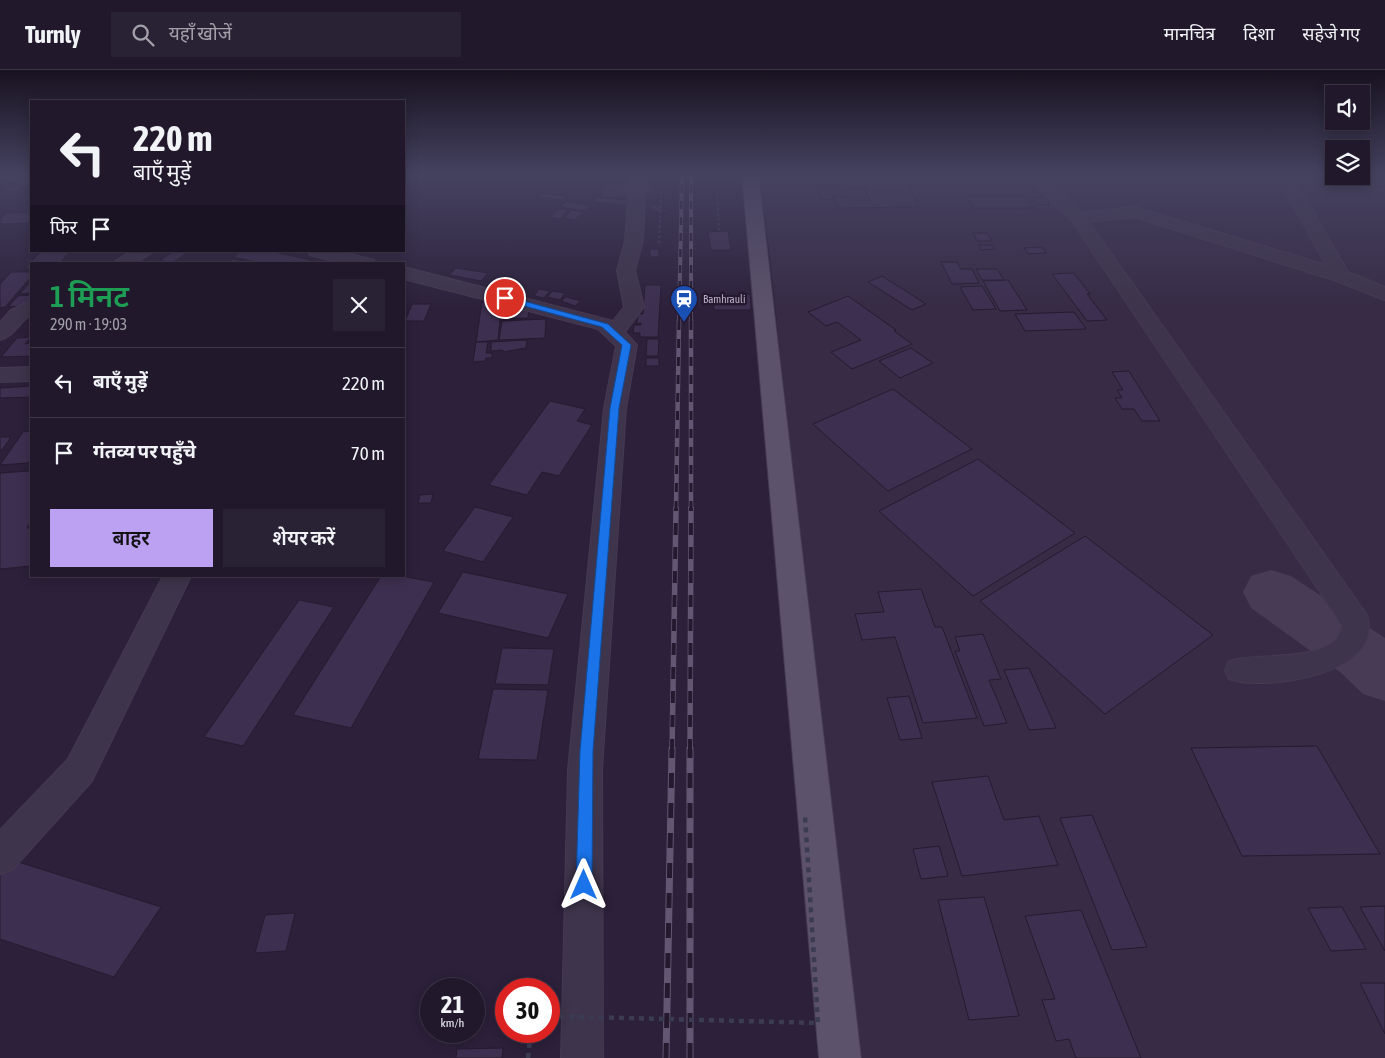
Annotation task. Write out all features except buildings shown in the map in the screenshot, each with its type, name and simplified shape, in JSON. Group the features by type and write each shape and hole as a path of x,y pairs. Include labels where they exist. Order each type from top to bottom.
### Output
{"main road":[{"path":"755,219 840,1058"}],"street":[{"path":"614,333 634,307 626,270 634,241 635,219"},
{"path":"1091,219 1357,623 1359,633 1352,648 1334,658 1305,666 1240,670"},
{"path":"1158,219 1341,276 1385,294"},
{"path":"1309,219 1341,276"},
{"path":"124,262 143,252"},
{"path":"324,256 356,262"},
{"path":"405,273 605,325 627,345 615,408 585,770 582,1058"},
{"path":"0,334 18,314 30,308"},
{"path":"0,375 30,374"},
{"path":"0,856 80,770 176,577"}],"path":[{"path":"659,243 660,219"},
{"path":"718,219 719,233"},
{"path":"560,1016 818,1023 805,816"},
{"path":"528,1058 530,1043"}],"shaded area":[{"path":"765,219 1385,219 1385,1058 853,1058"}],"taxiway":[{"path":"1271,592 1361,654 1385,675"}],"railway":[{"path":"679,321 681,219"},
{"path":"691,219 691,508"},
{"path":"676,510 679,320"},
{"path":"672,751 676,508"},
{"path":"690,751 691,508"},
{"path":"666,1058 672,749"},
{"path":"690,751 690,1058"}],"place":[{"name":"Bamhrauli","path":"684,323"}],"route":[{"path":"505,298 605,325 627,345 615,408 586,751 584,885"}]}
